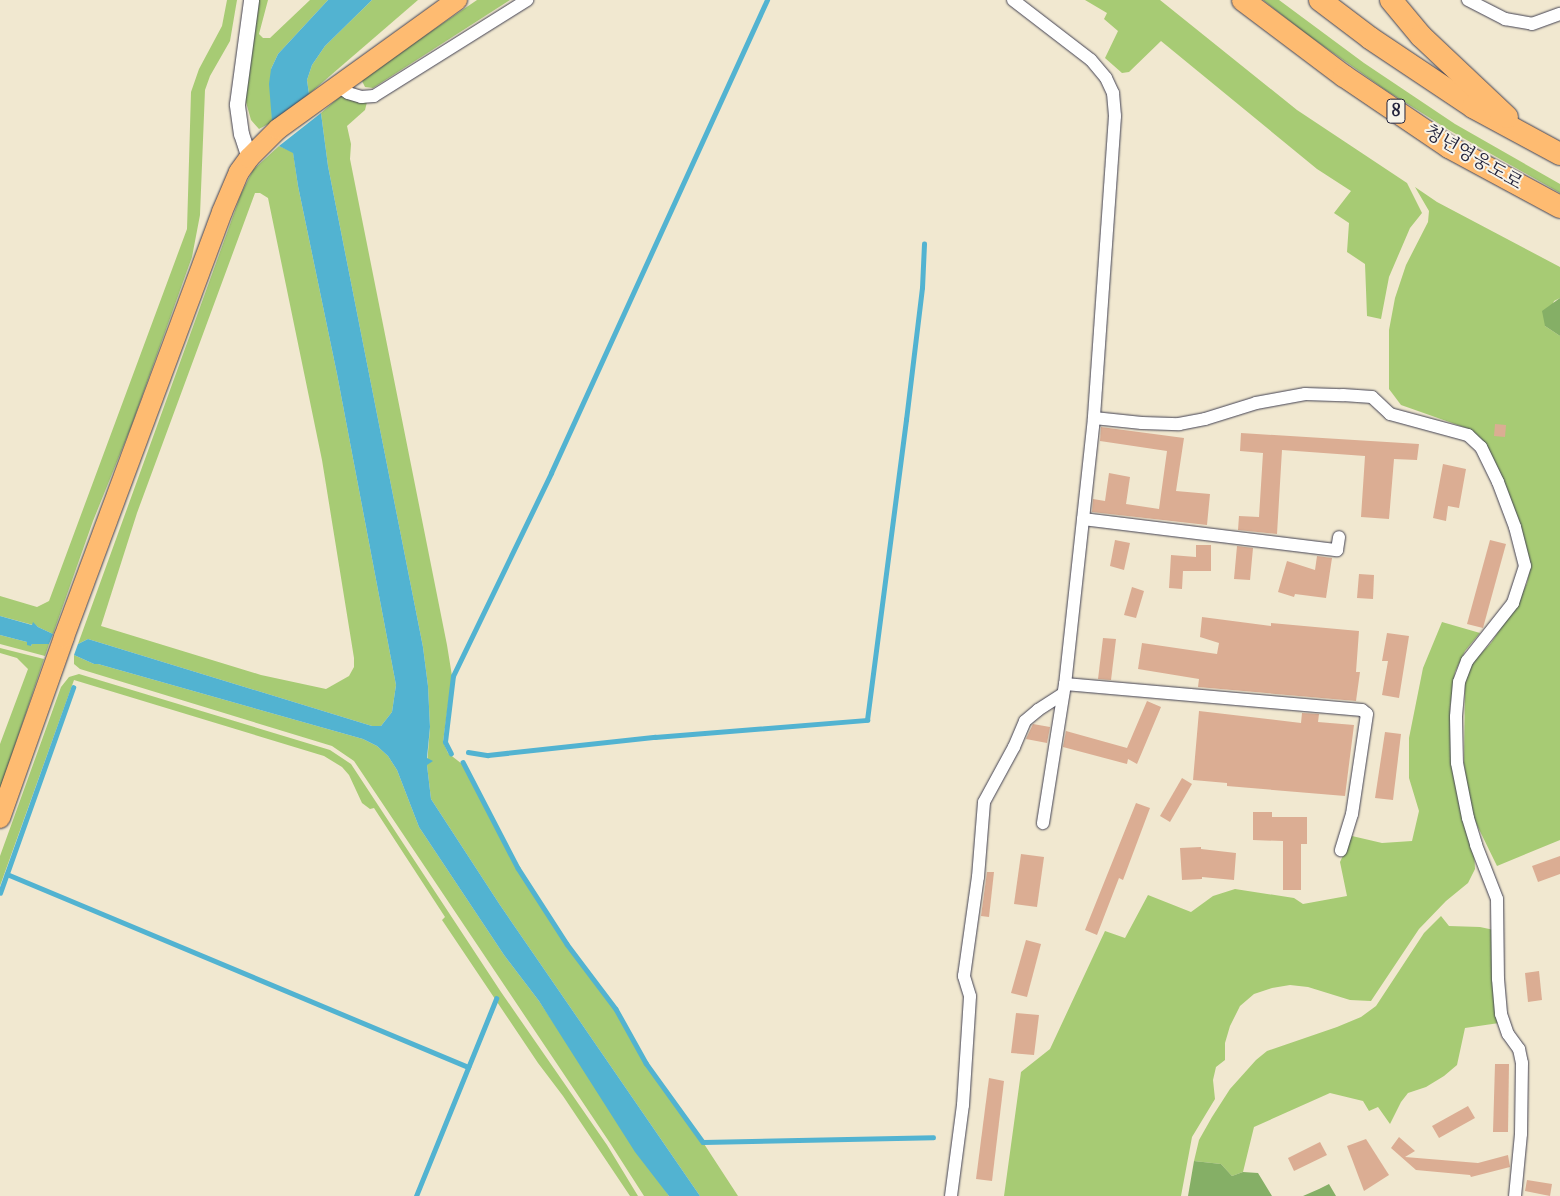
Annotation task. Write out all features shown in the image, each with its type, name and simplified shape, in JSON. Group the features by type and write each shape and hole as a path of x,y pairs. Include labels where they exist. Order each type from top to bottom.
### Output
{"highway":[{"name":"청년영웅도로","path":"1243,0 1344,76 1449,147 1560,207"},
{"name":"8","path":"1320,0 1370,38 1473,107 1560,154"},
{"path":"1391,0 1421,36 1529,138"}],"main road":[{"path":"0,818 222,212 239,172 249,158 278,130 457,0"}],"street":[{"path":"249,158 241,134 237,104 251,0"},
{"path":"338,86 355,95 374,96 527,0"},
{"path":"1013,0 1091,60 1106,78 1113,93 1115,116 1094,418 1064,689 1043,823"},
{"path":"1468,0 1505,19 1532,24 1560,14"},
{"path":"1094,418 1142,423 1179,424 1205,419 1256,403 1305,394 1372,397 1390,414 1468,436 1481,447 1498,482 1525,566 1513,603 1467,661 1459,682 1456,717 1457,763 1468,818 1476,845 1497,899 1498,979 1501,1014 1508,1034 1519,1049 1522,1063 1521,1134 1515,1196"},
{"path":"1083,519 1337,550 1339,537"},
{"path":"951,1196 964,1095 970,996 964,976 978,877 984,802 1014,747 1025,721 1064,689 1362,710 1367,714 1363,741 1352,814 1341,850"}],"green space":[{"path":"227,0 237,0 230,41 210,76 205,90 200,215 192,257 131,427 93,521 53,634 33,623 33,625 0,616 0,596 37,607 49,601 187,229 191,92 199,69 222,26"},
{"path":"253,0 268,0 259,34 263,38 270,38 310,0 328,0 278,54 271,69 272,122 259,129 251,120 244,95"},
{"path":"372,0 418,0 309,94 307,80 312,65 325,46"},
{"path":"477,0 510,0 373,88 365,87 362,81 364,77"},
{"path":"1085,0 1160,0 1297,110 1407,183 1422,213 1410,228 1389,277 1381,319 1367,316 1365,264 1347,252 1349,223 1334,213 1351,191 1317,169 1161,41 1129,72 1122,73 1105,58 1118,31 1104,19 1107,13"},
{"path":"1263,0 1279,0 1364,63 1455,124 1560,184 1560,193 1449,130 1387,91 1305,33"},
{"path":"342,95 367,102 365,110 347,126 351,144 350,159 452,676 443,742 448,753 462,764 517,869 567,944 615,1010 645,1064 695,1130 738,1196 700,1196 500,905 431,799 427,765 430,727 428,686 423,647 328,166 321,113"},
{"path":"279,146 293,152 298,186 337,374 396,685 392,712 381,726 372,726 88,639 78,644 241,194 253,170","holes":["255,193 260,193 268,198 322,460 354,658 354,667 349,676 326,689 261,675 101,626 137,513"]},
{"path":"1415,187 1437,202 1560,267 1560,298 1554,301 1545,326 1560,336 1560,840 1497,866 1474,819 1467,788 1464,764 1465,684 1471,664 1491,643 1518,602 1527,583 1530,568 1469,429 1401,405 1389,389 1389,330 1395,298 1406,265 1428,222 1429,211"},
{"path":"1560,298 1560,336 1545,326 1542,311"},
{"path":"1442,622 1480,633 1465,651 1455,672 1450,708 1474,850 1475,869 1468,883 1446,901 1419,929 1371,1001 1350,1000 1308,987 1290,985 1254,994 1240,1006 1230,1026 1225,1043 1225,1060 1216,1067 1213,1080 1215,1099 1192,1137 1181,1196 1004,1196 1021,1072 1050,1049 1105,931 1125,938 1148,895 1191,912 1213,896 1235,889 1294,898 1303,904 1347,896 1340,862 1352,836 1382,843 1412,841 1419,811 1409,778 1409,738 1423,668"},
{"path":"0,635 27,642 31,646 32,644 49,644 45,656 0,644"},
{"path":"0,648 44,659 0,790 0,744 28,669 17,658 0,653"},
{"path":"74,655 94,664 363,739 377,746 388,756 397,770 419,827 504,955 539,1001 669,1196 644,1196 354,761 332,746 80,669 74,664"},
{"path":"79,674 330,750 351,764 501,992 607,1145 638,1196 630,1196 563,1096 538,1063 442,920 445,917 374,808 370,809 362,803 349,775 342,767 324,756 74,680 0,886 0,856 61,687 69,677"},
{"path":"1441,916 1449,926 1480,927 1494,930 1499,1023 1465,1028 1457,1065 1426,1087 1408,1093 1401,1102 1390,1124 1378,1107 1369,1111 1363,1101 1330,1093 1254,1127 1243,1172 1232,1176 1221,1164 1194,1161 1199,1140 1212,1117 1230,1089 1256,1060 1267,1051 1361,1017 1376,1006 1424,933"},
{"path":"1194,1161 1221,1164 1232,1176 1243,1172 1258,1173 1272,1196 1188,1196"},
{"path":"1329,1184 1336,1196 1303,1196 1319,1189"}],"water":[{"path":"328,0 372,0 325,46 312,65 307,80 309,94 272,122 269,84 271,69 278,54"},
{"path":"321,113 328,166 423,647 428,686 430,727 427,758 433,761 427,765 431,799 500,905 700,1196 669,1196 635,1152 539,1001 504,955 419,827 397,770 388,756 377,746 363,739 94,664 74,655 78,644 88,639 372,726 381,726 392,712 396,685 293,153 279,146"},
{"path":"0,616 32,625 33,622 38,627 53,634 49,644 32,644 31,646 27,645 27,642 0,635"}],"building":[{"path":"1495,424 1506,425 1505,437 1494,436"},
{"path":"1101,427 1184,438 1176,491 1210,494 1207,525 1092,512 1093,499 1105,501 1109,473 1130,477 1126,504 1159,509 1167,451 1100,441"},
{"path":"1241,433 1419,444 1417,460 1394,459 1389,519 1361,517 1365,456 1282,450 1277,534 1238,530 1239,516 1259,517 1263,453 1240,451"},
{"path":"1443,464 1466,469 1459,508 1448,506 1446,521 1433,518"},
{"path":"1115,540 1130,543 1124,570 1110,566"},
{"path":"1490,540 1506,544 1483,628 1467,624"},
{"path":"1196,545 1211,545 1211,571 1183,571 1182,589 1169,588 1171,555 1196,557"},
{"path":"1237,546 1253,548 1250,580 1234,579"},
{"path":"1317,556 1332,558 1326,598 1295,594 1294,597 1278,592 1287,561 1315,570"},
{"path":"1359,574 1374,575 1373,599 1357,598"},
{"path":"1132,587 1144,591 1136,618 1124,615"},
{"path":"1202,617 1271,626 1271,623 1359,631 1356,672 1360,672 1356,701 1198,687 1199,679 1138,669 1142,643 1217,654 1219,643 1200,637"},
{"path":"1387,633 1409,636 1399,698 1382,695 1388,661 1382,661"},
{"path":"1103,638 1116,639 1111,680 1098,679"},
{"path":"1147,701 1161,707 1137,764 1128,759 1127,764 1063,747 1066,731 1127,748"},
{"path":"1199,711 1301,723 1302,713 1319,714 1318,722 1354,725 1345,796 1227,786 1227,783 1193,780"},
{"path":"1033,724 1050,727 1047,743 1026,739"},
{"path":"1385,732 1401,734 1393,800 1375,798"},
{"path":"1182,778 1192,784 1170,822 1160,816"},
{"path":"1136,803 1150,808 1123,880 1119,878 1097,935 1085,930"},
{"path":"1253,812 1272,812 1272,817 1307,817 1307,844 1301,844 1301,890 1283,890 1283,841 1253,840"},
{"path":"1201,847 1201,849 1236,853 1234,880 1202,877 1202,879 1182,880 1180,848"},
{"path":"1021,854 1044,857 1037,907 1014,904"},
{"path":"1560,856 1560,874 1538,882 1532,866"},
{"path":"987,872 994,872 989,917 981,916"},
{"path":"1026,940 1041,944 1027,997 1011,993"},
{"path":"1539,971 1542,1000 1528,1002 1525,973"},
{"path":"1016,1013 1039,1015 1034,1055 1011,1053"},
{"path":"1495,1064 1509,1064 1508,1132 1493,1132"},
{"path":"989,1078 1004,1081 992,1181 976,1179"},
{"path":"1468,1106 1475,1118 1439,1138 1432,1126"},
{"path":"1399,1137 1415,1151 1405,1157 1478,1163 1508,1155 1510,1167 1471,1177 1470,1175 1416,1170 1391,1148"},
{"path":"1366,1139 1389,1175 1364,1191 1347,1146"},
{"path":"1320,1142 1327,1155 1294,1171 1288,1158"},
{"path":"1527,1180 1552,1184 1550,1196 1525,1191"}],"waterway":[{"path":"451,754 445,742 453,676 551,473 767,0"},
{"path":"468,752 488,755 655,737 867,720 922,288 924,244"},
{"path":"0,893 73,688"},
{"path":"463,762 518,868 567,944 616,1009 646,1063 703,1142 933,1137"},
{"path":"7,874 468,1067"},
{"path":"416,1196 496,999"}]}
